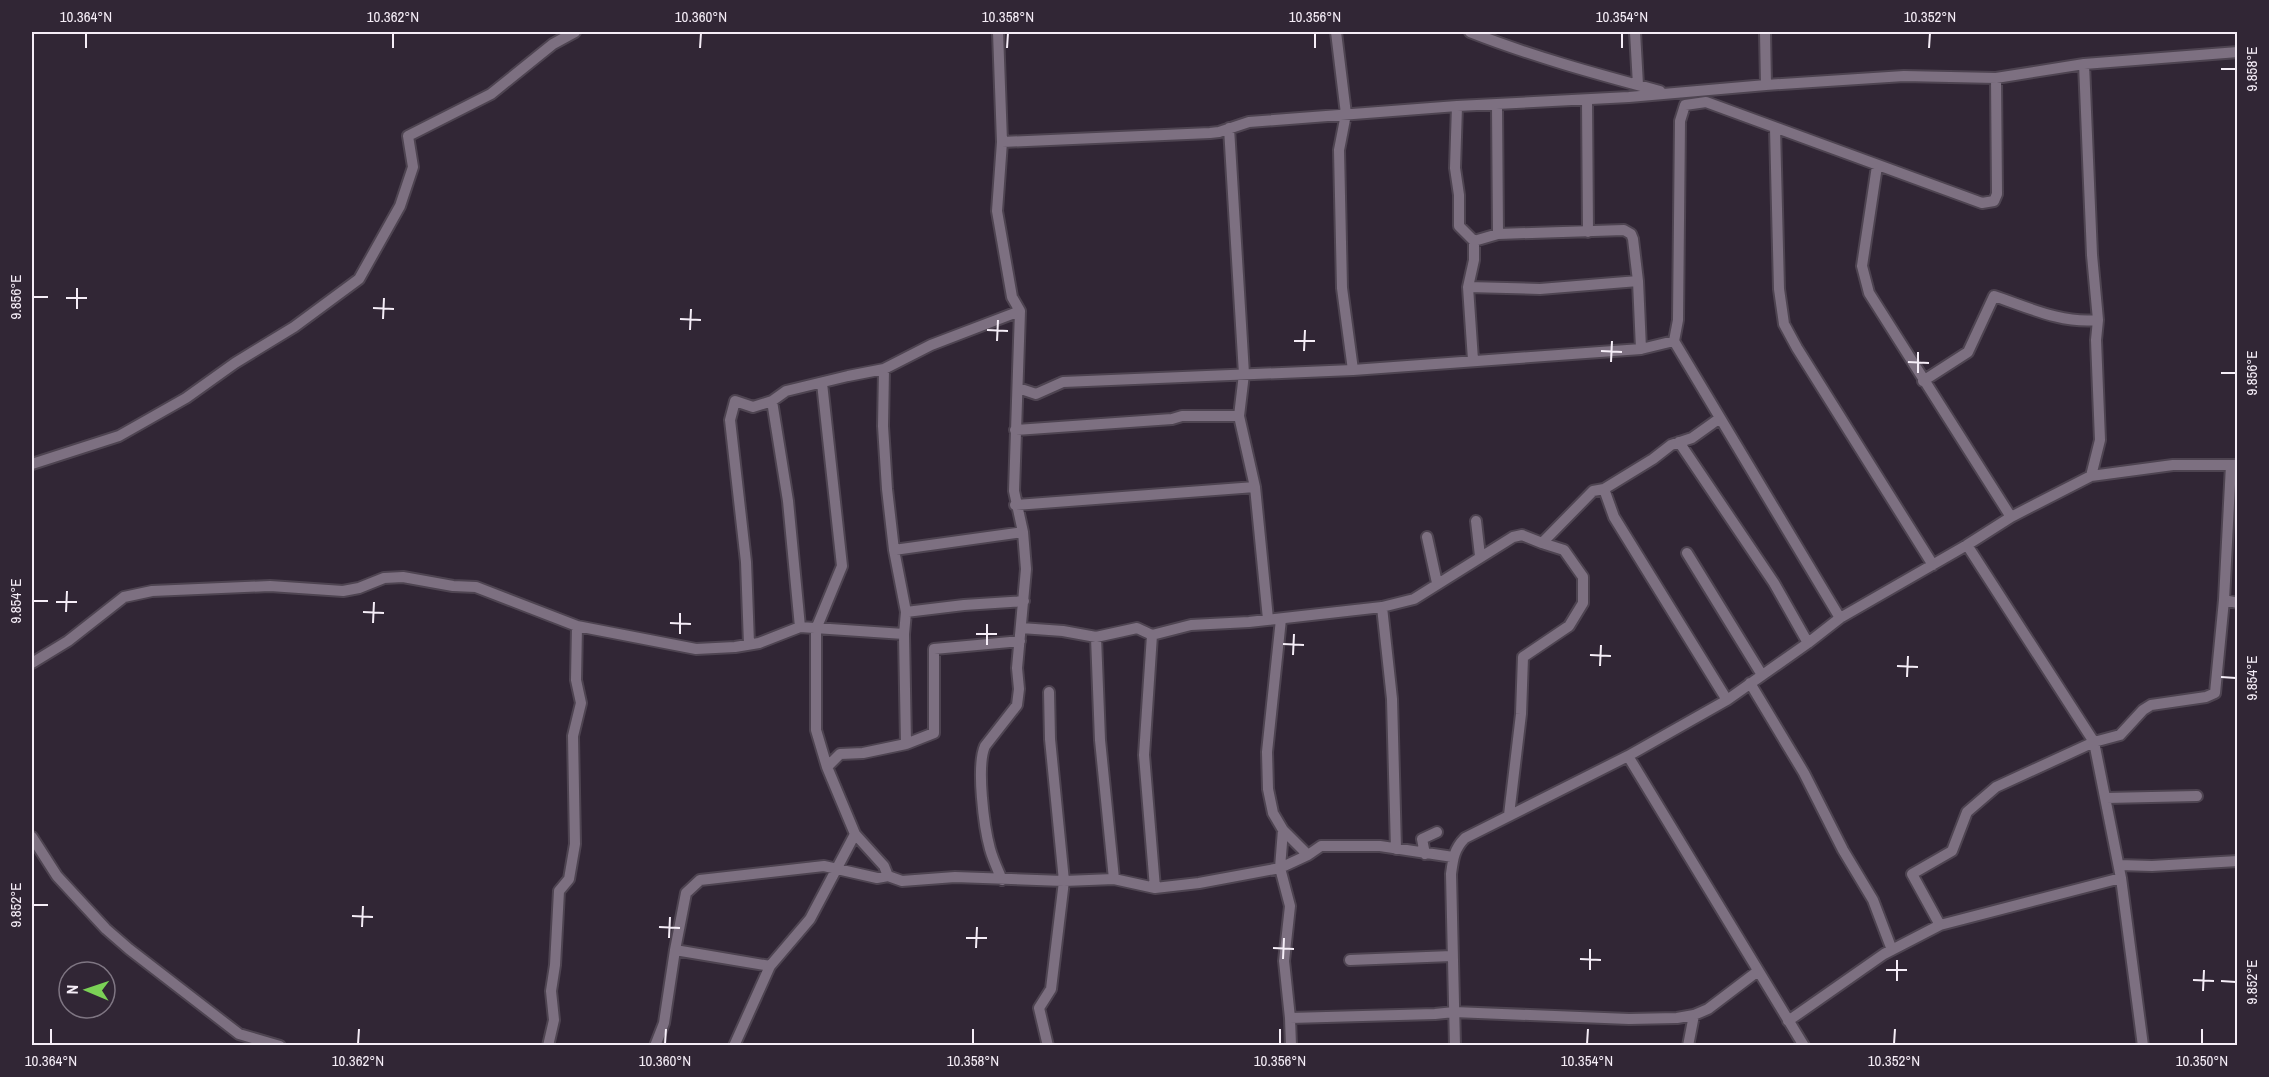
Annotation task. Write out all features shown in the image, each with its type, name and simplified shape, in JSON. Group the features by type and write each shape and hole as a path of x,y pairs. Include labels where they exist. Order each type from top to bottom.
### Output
{"street":[{"path":"32,464 119,436 186,399 235,363 294,327 359,279 397,215 413,167 408,135 491,94 553,44 575,32"},
{"path":"998,32 1002,142 997,211 1012,297 1020,311 1014,491 1015,505 1023,532 1026,569 1017,668 1019,690 1017,705 984,746 981,754 981,777 990,849 1002,880"},
{"path":"1336,32 1346,114 1339,150 1342,288 1353,370"},
{"path":"1470,32 1669,94"},
{"path":"1635,32 1638,85"},
{"path":"1765,32 1766,84"},
{"path":"1002,142 1210,133 1249,122 1456,106 1669,94 1766,84 1904,76 1996,78 2084,64 2238,52"},
{"path":"2084,64 2092,255 2098,320 2096,340 2100,440 2091,476"},
{"path":"1840,618 1674,341 1678,320 1680,121 1684,105 1706,102 1982,203 1994,201 1997,194 1996,78"},
{"path":"1587,100 1588,232"},
{"path":"1497,105 1498,234"},
{"path":"1456,106 1455,168 1459,195 1459,226 1474,242 1474,260 1468,287 1473,360"},
{"path":"1229,128 1244,374 1239,416 1255,487 1268,619"},
{"path":"1774,128 1779,289 1784,324 1933,565"},
{"path":"1877,166 1862,266 1869,293 1923,381 2012,517"},
{"path":"1474,242 1498,234 1624,230 1631,234 1638,281 1641,349"},
{"path":"1468,287 1551,288 1638,281"},
{"path":"1923,381 1968,352 1994,296 2056,317 2098,320"},
{"path":"749,644 746,562 730,420 735,401 753,407 772,401 786,391 848,375 884,369 931,345 1020,311"},
{"path":"1018,388 1036,394 1063,382 1353,370 1641,349 1674,341"},
{"path":"884,369 883,426 894,550 906,612 904,634 906,744"},
{"path":"822,383 842,566 816,629 816,730 827,767 855,834 884,866 888,876"},
{"path":"772,401 788,501 800,627"},
{"path":"1015,430 1172,419 1182,416 1239,416"},
{"path":"1542,543 1593,491 1604,489 1653,459 1671,445 1692,438 1720,418"},
{"path":"1679,442 1774,583 1808,643"},
{"path":"1455,1046 1451,874 1453,857 1457,847 1465,838 1628,756 1727,700 1840,618 2012,517 2091,476 2173,465 2234,465 2215,693 2206,697 2151,705 2143,710 2120,735 2094,742 1996,787 1967,812 1952,851 1912,874 1940,925"},
{"path":"1015,505 1255,487"},
{"path":"1604,489 1614,517 1727,700"},
{"path":"1476,521 1480,556"},
{"path":"894,550 1023,532"},
{"path":"1021,628 1063,631 1096,637 1137,628 1152,635 1191,625 1281,619 1382,607 1413,599 1513,537 1522,535 1564,550 1583,577 1583,603 1569,626 1523,657 1521,714 1509,815"},
{"path":"1427,537 1437,583"},
{"path":"1967,545 2094,742 2119,865 2144,1046"},
{"path":"1687,553 1762,675"},
{"path":"32,663 68,641 124,597 152,591 270,586 343,591 359,588 384,578 403,577 476,588 577,626 696,649 759,643 800,627 904,634"},
{"path":"2224,600 2238,603"},
{"path":"906,612 964,604 1024,601"},
{"path":"1382,607 1392,699 1396,849"},
{"path":"1281,619 1267,761 1268,789 1273,813 1283,830 1308,855"},
{"path":"548,1046 554,1020 551,991 555,966 559,891 569,879 575,844 573,736 581,703 576,680 577,626"},
{"path":"1152,635 1144,756 1155,888"},
{"path":"1096,637 1100,740 1114,879"},
{"path":"827,767 840,754 863,753 906,744 934,733 933,649 1020,641"},
{"path":"1750,683 1804,773 1843,850 1873,900 1892,950"},
{"path":"1048,1046 1039,1008 1052,989 1064,881 1050,739 1049,692"},
{"path":"1628,756 1804,1046"},
{"path":"2106,798 2197,796"},
{"path":"1283,830 1280,868 1290,906 1284,961 1291,1046"},
{"path":"1425,854 1422,839 1437,832"},
{"path":"734,1046 770,966 810,919 855,834"},
{"path":"32,837 57,876 106,929 129,949 239,1034 280,1046"},
{"path":"655,1046 664,1023 686,893 700,880 824,866 878,878 888,876 902,882 955,877 1064,881 1114,879 1155,888 1199,883 1280,868 1322,846 1380,846 1453,857"},
{"path":"2119,865 2152,866 2238,861"},
{"path":"1788,1021 1892,950 1940,925 2121,878"},
{"path":"675,950 770,966"},
{"path":"1350,960 1452,956"},
{"path":"1290,1018 1454,1012 1629,1019 1677,1018 1694,1015 1708,1009 1758,971"},
{"path":"1689,1046 1694,1015"}]}
